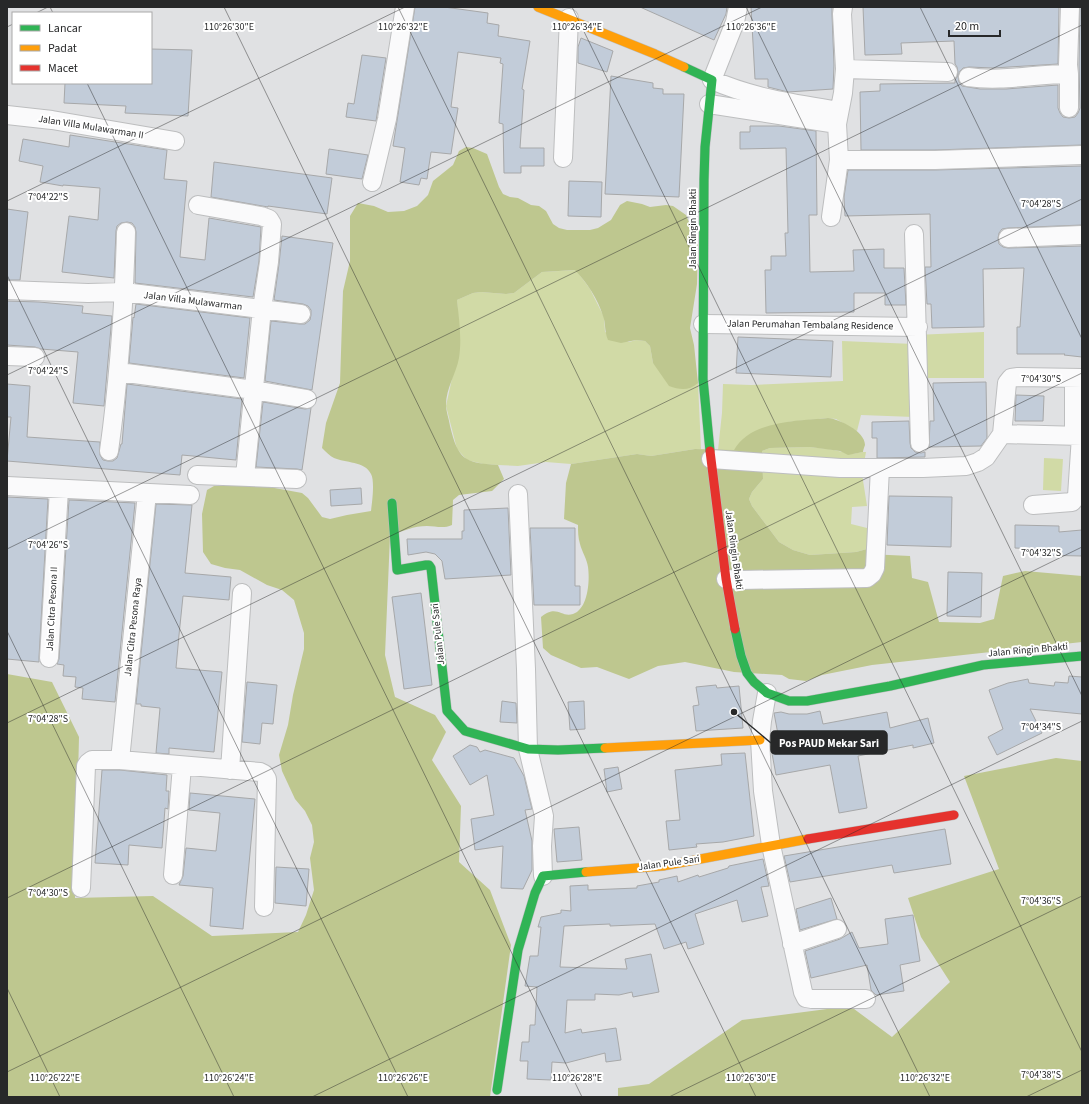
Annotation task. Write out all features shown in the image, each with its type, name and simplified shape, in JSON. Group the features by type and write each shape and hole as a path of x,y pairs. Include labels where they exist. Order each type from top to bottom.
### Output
{"street":[{"path":"372,182 387,119 405,7"},
{"path":"538,7 569,18 655,54 734,90 838,118"},
{"path":"712,80 735,22 738,7"},
{"path":"831,216 839,160 838,118 843,93 845,69 842,14 844,7"},
{"path":"1069,108 1068,65 1070,7"},
{"path":"563,158 569,18"},
{"path":"845,69 948,72"},
{"path":"968,77 998,80 1069,74"},
{"name":"Jalan Ringin Bhakti","path":"712,80 705,147 704,180 703,379 726,579 741,656 747,673 766,693 789,701 807,701 890,686 983,665 1082,656"},
{"path":"709,104 838,118"},
{"name":"Jalan Villa Mulawarman II","path":"7,115 52,120 175,141"},
{"path":"839,160 935,160 1082,155"},
{"path":"198,205 261,216 269,219 272,224 270,262 262,309 245,476"},
{"path":"109,451 119,372 126,232"},
{"path":"914,234 918,327 920,443"},
{"path":"1008,238 1082,235"},
{"name":"Jalan Villa Mulawarman","path":"7,290 88,293 124,292 301,314"},
{"name":"Jalan Perumahan Tembalang Residence","path":"703,324 918,327"},
{"path":"7,356 35,357"},
{"path":"119,372 254,390 307,399"},
{"path":"711,459 840,468 924,468 966,466 978,462 986,457 1002,434 1007,383 1011,378 1078,378 1079,436 1077,496 1072,502 1033,504"},
{"path":"1002,434 1079,436"},
{"path":"726,579 867,578 872,574 875,568 880,468"},
{"path":"197,475 297,479"},
{"path":"7,486 190,495"},
{"name":"Jalan Citra Pesona II","path":"50,658 59,489"},
{"name":"Jalan Citra Pesona Raya","path":"120,760 147,493"},
{"path":"497,1090 518,950 535,893 543,876 542,846 544,816 528,749 518,494"},
{"name":"Jalan Pule Sari","path":"392,503 397,570 426,565 430,566 431,568 447,711 465,731 528,749 558,750 760,740"},
{"path":"230,770 242,593"},
{"path":"766,693 760,740 763,791 771,845 803,992 806,998 812,999 866,1000"},
{"path":"81,888 86,766 92,760 120,760 260,772 264,774 267,779 264,907"},
{"path":"173,875 182,766"},
{"name":"Jalan Pule Sari","path":"543,876 663,866 771,845 954,815"},
{"path":"792,944 837,929"}],"green space":[{"path":"466,147 473,148 487,154 503,194 518,198 531,205 539,206 546,211 553,224 559,228 567,230 590,230 598,228 611,220 620,205 627,201 650,207 666,205 673,206 686,215 698,244 697,284 690,328 694,345 698,383 688,389 669,386 653,363 650,346 645,341 636,340 621,343 608,340 604,319 598,303 584,280 575,270 542,272 514,293 506,294 481,292 473,293 457,300 460,329 460,351 458,364 446,399 450,426 456,446 464,457 477,463 498,465 504,479 492,491 459,495 453,500 452,525 443,527 417,527 390,536 385,655 395,697 435,715 446,732 432,760 461,806 459,862 490,890 511,945 490,1097 7,1097 7,674 52,682 79,737 75,898 153,896 212,936 298,932 306,915 314,890 310,858 314,842 312,825 305,811 295,799 282,771 279,755 288,725 293,695 304,649 304,633 294,600 282,590 267,585 240,570 211,564 203,552 202,514 207,490 214,486 229,486 247,483 302,493 308,498 322,517 330,519 371,511 373,482 371,474 368,470 360,465 334,458 322,448 326,423 340,383 343,291 350,261 350,216 358,203 374,206 388,212 404,211 417,206 428,195 433,181 453,165 459,151"},
{"path":"576,270 590,289 604,317 605,332 629,342 636,340 645,341 650,346 653,363 698,383 701,449 651,456 637,454 571,464 546,462 518,466 483,464 467,460 457,449 446,406 460,342 457,300 473,293 481,292 506,294 514,293 542,272"},
{"path":"984,332 984,378 929,378 916,380 914,417 861,415 857,431 836,419 828,418 788,422 734,450 718,450 723,384 751,385 843,381 842,341 914,344 915,335"},
{"path":"828,418 845,423 861,435 865,445 863,452 848,455 840,451 810,447 770,448 762,451 763,479 752,492 749,499 752,506 779,542 793,550 810,555 856,552 867,549 868,554 910,556 912,578 928,582 939,622 980,623 994,619 1003,576 1025,571 1082,576 1082,642 872,665 822,675 806,681 789,679 782,675 734,672 685,662 658,666 629,679 597,667 581,668 551,655 543,648 541,617 546,613 555,611 569,615 573,614 582,607 587,594 589,580 588,567 579,542 578,525 564,519 566,483 571,464 637,454 651,456 695,449 734,450 742,440 763,427 790,422"},
{"path":"810,447 852,454 866,452 862,474 867,506 852,507 851,524 867,528 867,549 856,552 810,555 793,550 779,542 752,506 749,499 752,492 763,479 762,451 770,448"},
{"path":"1044,458 1063,459 1061,491 1043,490"},
{"path":"1056,758 1082,761 1082,1097 618,1097 618,1088 649,1084 742,1020 850,1006 892,1037 950,982 921,937 908,898 999,869 964,776"}],"building":[{"path":"415,7 444,7 488,13 487,23 499,25 498,36 530,41 522,89 524,90 520,148 544,148 544,166 521,166 521,173 504,173 503,124 499,123 503,64 500,63 501,58 458,52 451,107 458,108 451,154 431,152 427,179 421,178 419,185 400,182 405,148 393,146"},
{"path":"640,7 727,7 726,14 714,40"},
{"path":"751,7 832,7 834,65 833,89 788,92 768,87 768,79 755,79"},
{"path":"863,7 1059,7 1058,64 993,68 969,67 963,68 958,76 959,82 962,86 980,89 1006,89 1058,85 1058,108 1063,117 1069,118 1075,117 1080,108 1080,7 1082,7 1082,145 935,150 861,150 860,92 880,91 880,84 955,83 958,72 955,64 954,41 901,43 902,54 865,55"},
{"path":"581,38 613,51 607,72 578,63 578,47"},
{"path":"152,49 192,50 188,116 125,113 126,106 64,103 65,84 152,84"},
{"path":"362,55 386,58 376,121 346,117 348,103 354,104"},
{"path":"611,76 653,83 653,88 663,89 663,94 684,94 679,197 605,194"},
{"path":"750,126 779,126 816,131 817,215 809,215 810,272 854,271 853,250 884,249 884,268 904,268 906,305 885,305 885,293 854,293 854,312 766,313 765,270 771,270 771,256 786,256 785,233 788,233 786,148 740,149 740,132 750,132"},
{"path":"70,135 167,150 164,179 187,181 180,257 205,260 209,218 261,227 259,261 253,297 135,283 136,232 132,223 127,222 121,223 117,226 114,278 62,272 69,216 98,220 100,188 63,186 40,182 43,166 19,161 23,139 69,147"},
{"path":"329,149 368,155 362,179 326,174"},
{"path":"214,162 332,178 327,214 268,207 211,197"},
{"path":"1082,166 1082,225 1008,228 1002,229 998,238 999,244 1008,248 1082,246 1082,357 1064,355 1065,354 1017,354 1017,327 1020,327 1024,268 983,269 984,327 932,328 931,304 927,304 925,267 931,267 930,214 845,216 844,197 848,170 935,170"},
{"path":"569,181 602,182 601,217 568,216"},
{"path":"7,209 28,212 20,280 7,280"},
{"path":"282,236 333,243 312,390 265,381 271,321 305,324 310,320 311,315 311,310 308,306 274,300"},
{"path":"7,301 83,306 82,313 112,316 104,406 73,403 78,352 7,345"},
{"path":"136,304 250,318 244,378 129,363 133,317 134,318"},
{"path":"738,337 833,341 831,377 736,373"},
{"path":"986,382 987,438 981,446 929,447 930,421 934,421 933,383"},
{"path":"7,384 30,386 27,437 100,442 100,455 103,460 108,461 113,461 117,458 122,444 127,384 242,399 236,460 182,455 180,475 7,461 11,417 7,417"},
{"path":"1016,395 1044,396 1043,421 1015,421"},
{"path":"263,402 305,409 311,408 302,470 256,467"},
{"path":"909,421 911,448 915,452 925,452 925,457 877,458 877,438 872,438 872,422"},
{"path":"361,488 362,504 331,506 330,490"},
{"path":"889,496 952,497 951,547 887,545"},
{"path":"7,497 48,499 39,662 7,659"},
{"path":"69,500 135,503 115,702 82,699 83,688 75,687 76,677 63,676 64,665 57,664 59,659"},
{"path":"156,504 192,505 185,573 231,577 229,600 183,596 179,635 176,668 222,672 214,752 169,748 169,754 156,753 160,708 136,704"},
{"path":"508,508 511,575 445,579 442,561 435,554 426,552 408,555 407,539 462,539 462,531 464,531 464,510"},
{"path":"1015,525 1059,526 1059,532 1082,530 1082,556 1038,555 1038,549 1015,548"},
{"path":"530,528 575,528 575,586 580,586 580,605 534,605"},
{"path":"948,572 982,573 981,617 947,616"},
{"path":"421,593 432,685 404,689 392,597"},
{"path":"1069,676 1082,677 1082,714 1030,709 1042,733 997,755 988,737 1003,729 989,690 1008,683 1028,679 1029,683 1054,686 1055,682 1068,683"},
{"path":"247,682 277,685 273,724 262,723 260,744 242,742"},
{"path":"716,685 717,688 739,686 743,728 696,731 693,706 699,705 696,687"},
{"path":"502,701 516,703 517,723 500,722"},
{"path":"584,701 585,729 570,730 568,702"},
{"path":"820,711 823,724 887,712 890,728 928,718 934,743 913,748 913,745 858,756 867,808 839,813 830,765 776,775 771,746 780,745 774,713 781,712 789,714 807,714"},
{"path":"470,745 477,747 480,752 485,750 514,758 524,776 532,809 525,810 532,841 532,870 523,889 501,888 503,846 475,850 471,819 494,815 487,775 470,785 453,756"},
{"path":"745,753 754,836 723,842 696,844 697,847 669,850 666,821 680,820 675,770 722,765 721,754"},
{"path":"618,767 622,789 607,792 604,769"},
{"path":"102,770 120,770 167,775 166,791 169,791 168,809 165,808 162,848 129,845 128,865 95,863"},
{"path":"190,793 255,799 243,929 210,926 213,888 179,885 183,876 186,848 216,851 220,813 189,810"},
{"path":"579,827 582,860 557,862 554,829"},
{"path":"945,829 951,864 894,873 892,865 790,882 784,856"},
{"path":"763,859 769,886 761,887 768,916 742,922 737,900 695,914 704,944 688,949 686,942 664,949 655,924 564,926 560,967 627,969 625,959 651,954 659,992 633,997 632,992 619,995 595,994 595,1000 567,1000 565,1033 581,1029 582,1033 616,1028 621,1060 606,1062 605,1053 566,1063 552,1062 551,1080 527,1079 528,1061 520,1061 522,1042 529,1042 530,1025 535,1025 537,987 525,986 530,956 538,956 541,927 538,927 541,917 561,913 561,910 571,911 570,886 588,885 588,890 637,888 637,886 659,882 659,880 677,876 678,882 698,875 699,877 728,868 729,866"},
{"path":"276,867 309,869 306,906 275,903"},
{"path":"831,898 837,919 800,930 796,909"},
{"path":"913,915 920,961 900,965 904,991 876,995 871,990 867,965 811,978 805,951 840,939 852,932 859,948 888,944 885,919"}],"traffic: fast":[{"path":"684,67 712,80 705,147 704,180 703,379 710,451"},
{"path":"392,503 397,570 426,565 429,565 431,568 447,711 465,731 528,749 558,750 605,748"},
{"path":"735,629 741,656 747,673 754,682 767,693 789,701 807,701 890,686 983,665 1082,656"},
{"path":"497,1090 518,950 535,893 543,876 586,872"}],"traffic: slow":[{"path":"538,7 684,67"},
{"path":"605,748 760,740"},
{"path":"586,872 663,866 808,839"}],"traffic: jam":[{"path":"710,451 726,579 735,629"},
{"path":"808,839 954,815"}],"place":[{"name":"Pos PAUD Mekar Sari","path":"734,712"}]}
